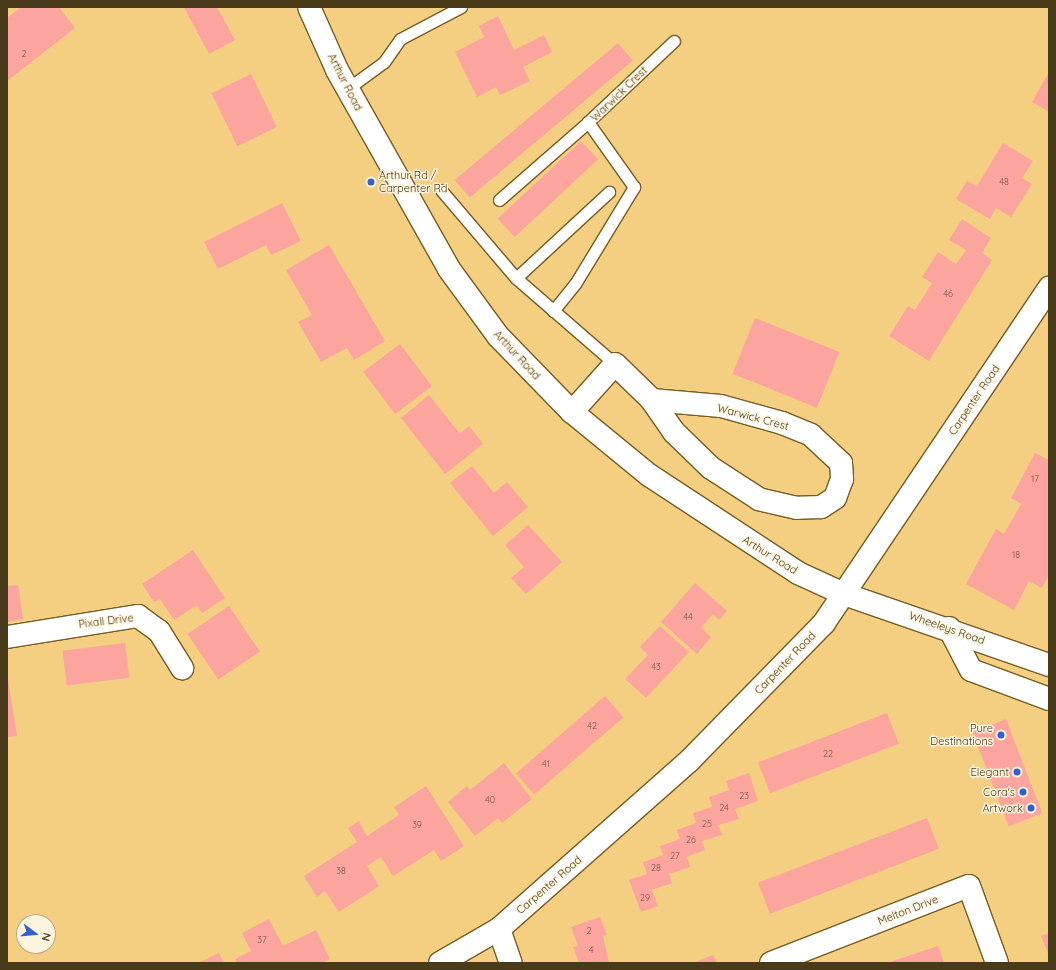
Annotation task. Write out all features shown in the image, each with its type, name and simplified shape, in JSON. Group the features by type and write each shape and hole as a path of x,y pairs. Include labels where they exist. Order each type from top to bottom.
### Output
{"street":[{"name":"Arthur Road","path":"309,7 347,88 454,275 498,336 572,412 649,475 798,573 844,594"},
{"name":"Carpenter Road","path":"440,963 499,929 689,761 824,623 1049,288"},
{"path":"572,412 616,364"},
{"name":"Warwick Crest","path":"616,364 652,400 674,432 710,468 758,499 797,508 821,507 835,498 842,479 841,463 811,435 782,423 721,406 652,400"},
{"name":"Wheeleys Road","path":"844,594 949,628 1049,665"},
{"name":"Pixall Drive","path":"7,637 138,616 159,631 182,668"},
{"path":"949,628 971,670 1049,699"},
{"name":"Melton Drive","path":"771,963 969,886 997,963"},
{"path":"499,929 511,963"}],"lane":[{"path":"347,88 384,62 400,39 461,7"},
{"name":"Warwick Crest","path":"553,311 575,284 634,187 588,122 674,41"},
{"path":"498,200 588,122"},
{"name":"Warwick Crest","path":"440,190 516,278 616,364"},
{"path":"516,278 609,192"}],"building":[{"path":"21,7 59,7 75,28 7,81 7,18"},
{"path":"184,7 217,7 235,40 209,54"},
{"path":"498,16 514,50 544,35 552,52 523,67 530,81 500,95 496,87 477,97 455,52 484,37 479,26"},
{"path":"618,43 633,61 470,198 455,180"},
{"path":"1049,72 1049,112 1032,102"},
{"path":"251,74 277,127 237,146 211,93"},
{"path":"581,141 598,159 515,237 498,219"},
{"path":"1003,143 1033,161 1022,178 1032,184 1011,217 996,208 990,219 956,199 967,181 977,186"},
{"path":"282,203 301,241 271,255 266,245 218,269 204,242"},
{"path":"962,219 991,238 982,253 992,260 929,361 889,336 908,306 915,310 932,283 922,277 938,252 956,264 966,250 949,240"},
{"path":"329,245 385,341 354,360 347,348 321,362 298,322 312,315 286,270"},
{"path":"755,318 839,352 817,408 733,374"},
{"path":"400,344 432,386 395,414 363,372"},
{"path":"429,395 460,434 469,426 483,444 445,474 401,418"},
{"path":"1035,453 1049,460 1049,575 1042,588 1029,581 1014,610 966,584 996,529 1004,534 1021,504 1011,498"},
{"path":"472,466 494,493 507,482 528,507 493,536 450,483"},
{"path":"528,525 562,562 526,594 511,578 524,567 505,545"},
{"path":"193,550 225,598 202,613 197,605 174,620 160,599 154,602 142,584"},
{"path":"695,583 727,611 719,620 713,614 701,628 711,637 697,654 661,622"},
{"path":"18,585 23,619 7,622 7,586"},
{"path":"229,606 260,652 218,680 188,634"},
{"path":"660,626 689,652 646,698 625,679 648,655 640,647"},
{"path":"125,643 129,678 67,685 62,651"},
{"path":"7,673 17,736 7,737"},
{"path":"605,696 623,717 534,795 516,773"},
{"path":"887,713 899,744 770,793 758,762"},
{"path":"1006,719 1042,813 1009,826 972,732"},
{"path":"504,763 532,799 502,823 498,818 475,836 448,802 467,786 470,790"},
{"path":"749,773 758,801 735,809 739,819 718,825 722,835 702,841 705,850 687,857 690,867 669,874 672,883 652,890 658,906 641,912 629,880 647,874 643,862 663,855 660,846 680,839 677,830 696,823 693,813 712,807 709,797 729,790 726,781"},
{"path":"426,786 464,846 441,861 434,850 393,876 381,857 367,866 379,886 339,912 325,891 317,897 304,876 357,842 348,828 359,821 367,836 399,815 394,807"},
{"path":"927,818 939,849 770,914 758,883"},
{"path":"600,917 607,935 603,936 609,963 579,963 573,947 578,946 571,927"},
{"path":"269,919 283,946 316,930 330,959 322,963 237,963 235,959 251,951 242,933"},
{"path":"1049,933 1049,956 1041,936"},
{"path":"938,946 944,963 887,963"},
{"path":"219,953 224,963 198,963"},
{"path":"713,955 717,963 693,963"}],"place":[{"name":"Arthur Rd / Carpenter Rd","path":"371,182"},
{"name":"Pure Destinations","path":"1001,735"},
{"name":"Elegant","path":"1017,772"},
{"name":"Cora's","path":"1023,792"},
{"name":"Artwork","path":"1031,808"}]}
